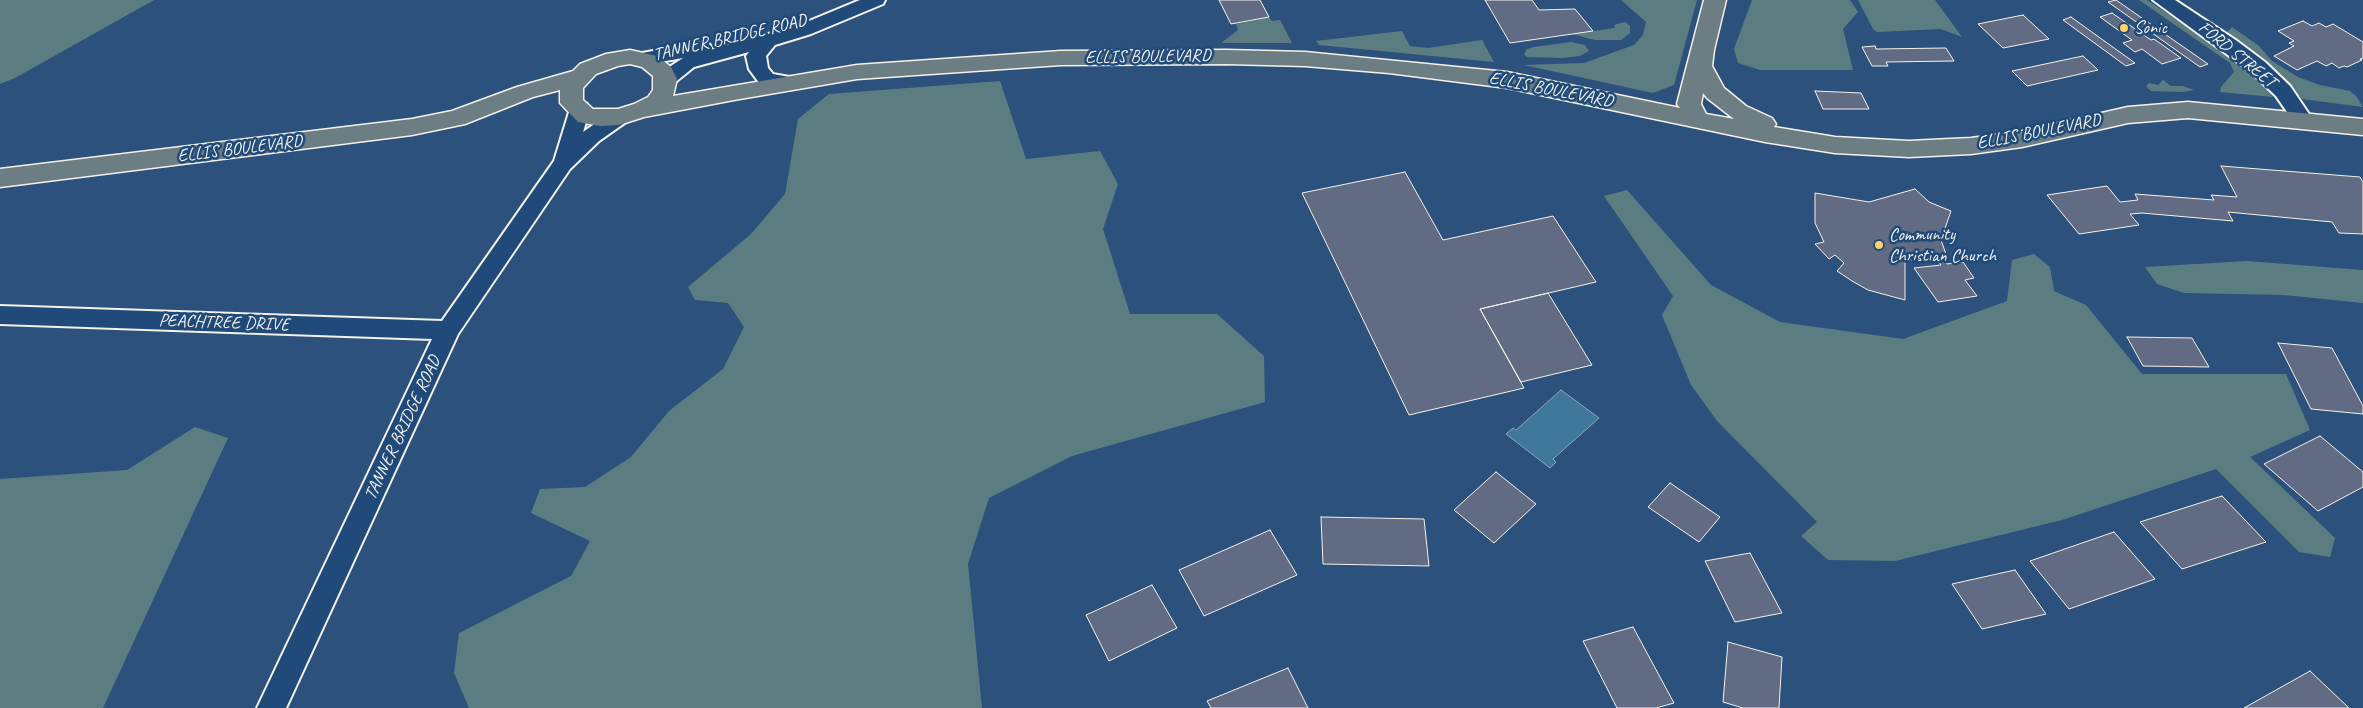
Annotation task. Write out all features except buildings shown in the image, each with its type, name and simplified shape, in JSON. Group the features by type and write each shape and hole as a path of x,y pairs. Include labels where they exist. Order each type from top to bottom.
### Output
{"main road":[{"path":"1698,120 1689,104 1715,0"},
{"path":"1703,51 1701,66 1705,75 1715,93 1729,106 1751,119 1784,132 1835,145"},
{"name":"ELLIS BOULEVARD","path":"642,110 788,82 857,72 1061,58 1227,57 1306,59 1389,66 1507,80 1774,136 1835,145 1909,149 1971,146 2022,139 2128,114 2178,110 2218,112 2363,127"},
{"path":"614,59 642,59 664,72 666,79 664,92 656,102 642,110 619,117 586,116 576,106 570,94 572,86 578,77 601,62 614,59"},
{"name":"ELLIS BOULEVARD","path":"478,111 525,92 578,77"},
{"name":"ELLIS BOULEVARD","path":"666,79 690,88 734,92"},
{"name":"ELLIS BOULEVARD","path":"0,178 404,128 478,111 545,100 576,106"}],"street":[{"name":"TANNER BRIDGE ROAD","path":"666,79 687,62 827,22 847,11 876,0"},
{"name":"FORD STREET","path":"2162,0 2230,44 2258,67 2282,91 2303,120"},
{"name":"TANNER BRIDGE ROAD","path":"642,59 746,38 827,14 847,11"},
{"path":"768,40 756,56 758,69 767,78 788,82"},
{"name":"TANNER BRIDGE ROAD","path":"563,164 576,106"},
{"name":"TANNER BRIDGE ROAD","path":"271,708 448,330 563,164 592,136 619,117"},
{"name":"PEACHTREE DRIVE","path":"0,315 448,330"}],"green space":[{"path":"0,0 154,0 15,78 0,84"},
{"path":"1621,0 1697,0 1674,85 1653,93 1524,65 1584,63 1634,45 1643,35 1646,22"},
{"path":"1752,0 1850,0 1858,12 1843,29 1853,70 1760,70 1738,63 1734,49"},
{"path":"1858,0 1935,0 1962,37 1941,29 1877,32 1873,29"},
{"path":"2139,0 2147,0 2230,55 2252,74 2273,97 2220,92 2221,87 2234,72 2230,63"},
{"path":"1269,17 1272,21 1280,20 1292,43 1221,43 1238,30 1236,24"},
{"path":"1625,22 1630,26 1630,33 1621,40 1595,40 1572,34 1615,28 1614,25"},
{"path":"2232,27 2259,46 2272,61 2298,77 2320,85 2350,91 2356,96 2363,107 2302,99 2264,60 2226,33"},
{"path":"1402,31 1410,46 1428,48 1482,40 1494,62 1319,45 1316,41"},
{"path":"1571,42 1585,45 1589,51 1580,56 1563,58 1527,57 1524,54 1527,49 1534,47"},
{"path":"2163,80 2171,86 2183,86 2194,90 2183,92 2151,91 2146,86 2149,83 2158,85"},
{"path":"1000,81 1026,159 1100,151 1118,184 1103,229 1130,314 1217,314 1264,356 1265,402 1072,456 989,498 968,564 982,708 469,708 454,673 459,633 571,576 590,541 531,513 540,489 585,487 631,457 669,411 723,369 744,327 728,303 695,300 688,287 751,234 785,194 798,119 829,94"},
{"path":"1627,190 1711,285 1780,322 1903,339 2007,301 2012,260 2034,254 2050,267 2054,291 2086,305 2142,374 2286,374 2310,430 2250,457 2335,538 2330,557 2299,552 2216,469 2062,520 1895,561 1828,560 1801,536 1817,522 1717,421 1691,385 1662,315 1673,296 1604,196"},
{"path":"2247,261 2363,270 2363,303 2284,295 2184,293 2157,284 2145,267"},
{"path":"195,427 228,438 103,708 0,708 0,479 127,470"}],"water":[{"path":"1561,390 1599,418 1553,459 1556,462 1550,468 1506,434 1513,428 1516,430"}],"place":[{"name":"Sonic","path":"2124,28"},
{"name":"Community Christian Church","path":"1879,245"}]}
